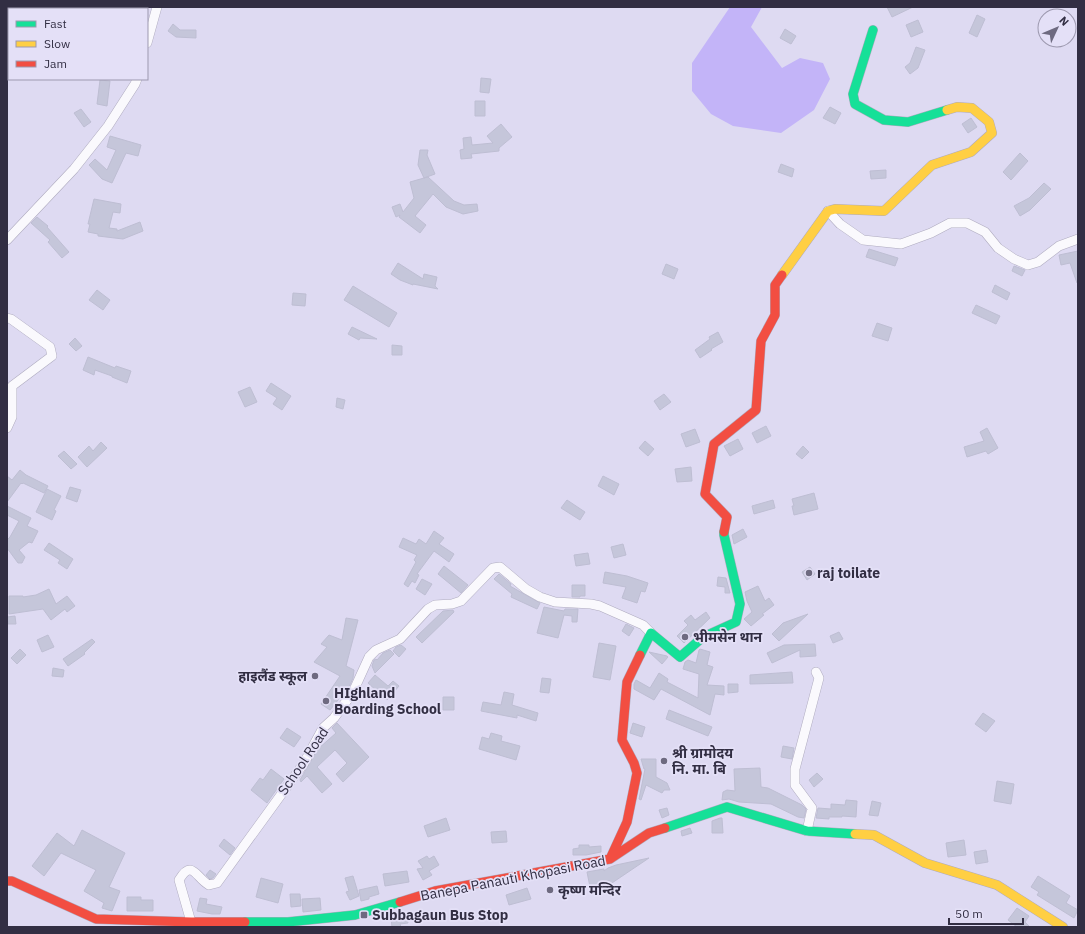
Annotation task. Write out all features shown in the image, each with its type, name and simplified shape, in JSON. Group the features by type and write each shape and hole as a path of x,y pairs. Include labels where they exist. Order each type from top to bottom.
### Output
{"street":[{"path":"148,39 157,7"},
{"path":"610,859 627,822 637,773 634,763 622,740 627,682 646,641 651,633 680,657 703,637 736,622 740,604 724,535 727,516 705,494 714,444 756,410 761,341 775,316 775,285 828,211 835,208 884,211 932,165 971,152 992,133 989,122 972,108 957,107 908,122 884,120 855,104 853,94 874,30"},
{"path":"7,240 74,169 108,126 137,80"},
{"path":"828,211 840,224 863,240 901,244 931,233 950,222 967,223 985,232 998,248 1014,259 1028,265 1038,262 1059,246 1078,239"},
{"path":"7,318 11,319 50,347 52,356 12,386 12,417 7,428"},
{"name":"School Road","path":"191,922 179,880 182,874 191,869 195,871 205,883 209,885 217,883 304,763 323,728 334,718 353,692 369,657 376,650 400,639 428,609 435,605 452,604 461,601 493,568 500,567 526,589 540,597 555,602 600,606 642,625 651,633"},
{"path":"807,831 812,808 795,785 795,769 819,678 816,672"},
{"name":"Banepa Panauti Khopasi Road","path":"7,881 12,881 96,919 191,922 288,922 355,915 435,891 610,859 649,833 727,807 807,831 874,834 925,863 997,885 1063,927"}],"shaded area":[{"path":"730,7 762,7 751,27 782,68 800,58 823,63 830,79 814,110 781,133 733,126 711,114 692,91 692,63"}],"building":[{"path":"887,7 913,7 892,17"},
{"path":"977,15 985,19 977,37 969,33"},
{"path":"918,20 923,32 911,37 906,25"},
{"path":"173,24 180,30 196,30 196,38 176,37 168,31"},
{"path":"785,29 796,36 791,44 780,38"},
{"path":"916,47 925,50 918,68 910,74 905,67 910,63"},
{"path":"481,78 491,79 489,93 480,92"},
{"path":"100,80 110,81 107,106 97,104"},
{"path":"475,101 485,101 485,116 475,116"},
{"path":"830,107 841,113 835,124 823,118"},
{"path":"81,109 91,122 84,127 74,113"},
{"path":"971,118 977,127 968,133 962,124"},
{"path":"501,124 512,137 499,148 499,151 471,154 472,158 461,159 460,150 464,149 463,138 471,137 472,145 493,143 487,136"},
{"path":"110,136 141,145 138,156 126,153 112,183 102,179 89,165 95,159 107,170 116,150 107,147"},
{"path":"420,150 428,150 427,155 435,174 424,178 418,165"},
{"path":"1020,153 1028,161 1011,180 1003,172"},
{"path":"781,164 794,169 792,177 778,172"},
{"path":"886,170 886,178 871,179 870,171"},
{"path":"428,177 454,201 464,205 477,204 478,211 463,214 446,207 433,194 415,216 426,225 420,233 399,217 400,215 396,217 392,207 400,204 403,212 414,198 410,182"},
{"path":"1044,183 1051,189 1030,210 1020,216 1014,206 1029,198"},
{"path":"94,199 121,204 120,213 113,212 109,228 117,229 117,231 140,222 143,231 123,239 98,236 98,234 88,232 90,224 88,224"},
{"path":"37,217 48,226 47,227 69,252 62,258 48,242 50,240 31,223"},
{"path":"869,249 898,258 895,266 866,257"},
{"path":"1078,251 1077,283 1070,263 1061,265 1059,255"},
{"path":"398,263 423,279 424,274 437,277 435,286 438,289 413,285 400,280 391,274"},
{"path":"666,264 678,269 674,279 662,274"},
{"path":"1014,266 1025,270 1022,276 1012,271"},
{"path":"995,285 1010,293 1007,300 992,292"},
{"path":"353,286 397,313 389,327 344,300"},
{"path":"97,290 110,300 103,310 89,300"},
{"path":"293,293 306,294 305,306 292,305"},
{"path":"976,305 1000,316 996,324 972,313"},
{"path":"877,323 892,328 888,341 872,336"},
{"path":"352,327 377,339 360,338 359,340 348,334"},
{"path":"718,332 723,342 700,358 695,350 710,339 709,337"},
{"path":"75,338 82,346 76,351 69,344"},
{"path":"392,345 402,346 402,355 392,355"},
{"path":"88,357 115,368 116,366 131,371 127,383 95,370 94,375 83,370"},
{"path":"271,383 291,396 282,410 273,404 277,398 266,391"},
{"path":"250,387 257,402 245,407 238,392"},
{"path":"664,394 671,402 660,410 654,401"},
{"path":"337,398 345,400 343,409 336,407"},
{"path":"766,426 771,436 757,443 752,433"},
{"path":"987,428 998,448 988,454 986,451 967,457 964,447 984,441 980,432"},
{"path":"695,429 700,442 686,447 681,434"},
{"path":"738,439 743,449 730,456 724,446"},
{"path":"645,441 654,449 648,456 639,448"},
{"path":"101,442 107,448 87,467 78,457 89,446 93,451"},
{"path":"803,446 809,452 802,459 796,454"},
{"path":"64,451 77,464 71,469 58,456"},
{"path":"691,467 692,481 677,482 675,469"},
{"path":"20,470 26,475 48,486 44,493 21,483 7,502 7,476 12,480"},
{"path":"603,476 619,484 614,495 598,486"},
{"path":"70,487 81,490 77,502 66,498"},
{"path":"47,489 61,496 54,510 56,511 52,520 36,512"},
{"path":"814,493 818,509 794,515 792,499"},
{"path":"567,500 585,512 580,520 561,508"},
{"path":"773,500 775,508 754,514 752,506"},
{"path":"7,506 31,518 27,526 38,531 32,543 29,542 19,550 25,557 22,563 18,563 7,548 7,538 8,539 10,537 19,521 7,515"},
{"path":"743,529 747,537 734,544 732,535"},
{"path":"434,531 444,538 439,544 454,554 449,562 434,551 417,574 419,575 415,583 412,581 408,587 404,584 416,562 414,560 417,555 399,547 403,538 416,544 419,539 426,544"},
{"path":"49,543 73,559 67,569 58,563 60,560 44,550"},
{"path":"623,544 626,555 614,558 611,547"},
{"path":"588,553 590,564 576,566 574,555"},
{"path":"444,566 468,585 461,593 438,574"},
{"name":"raj toilate","path":"810,567 815,574 807,580 802,572"},
{"path":"605,572 627,576 648,583 645,592 641,591 637,603 622,598 626,587 603,583"},
{"path":"499,574 511,584 510,586 540,603 537,609 511,597 512,594 494,579"},
{"path":"718,577 726,578 730,593 725,593 725,587 717,586"},
{"path":"422,579 432,584 425,595 416,589"},
{"path":"572,585 585,585 585,596 572,597"},
{"path":"758,586 765,601 769,598 774,605 762,614 764,615 751,626 744,619 752,612 745,592"},
{"path":"49,589 56,604 67,596 75,606 67,612 65,609 51,620 43,609 9,614 9,596 23,597 36,595"},
{"path":"544,607 564,611 565,609 578,609 577,622 572,622 572,616 564,615 558,638 537,633"},
{"path":"453,610 454,612 422,643 416,637 443,611"},
{"path":"706,612 710,618 684,643 677,636 688,625 684,621 691,615 695,620"},
{"path":"808,614 779,641 772,634 783,623"},
{"path":"15,616 16,624 8,624 7,617"},
{"path":"346,618 358,620 346,666 354,670 353,678 350,685 330,710 321,704 340,676 314,662 327,647 321,644 329,635 342,640"},
{"path":"626,624 634,628 629,636 622,631"},
{"path":"839,632 843,639 833,643 830,636"},
{"path":"48,635 54,647 42,652 37,640"},
{"path":"92,639 95,642 84,653 85,654 68,666 63,659"},
{"path":"599,643 616,646 610,680 593,677"},
{"path":"815,644 816,656 800,657 800,650 772,663 767,653 784,645"},
{"path":"401,645 406,649 399,657 393,651 396,647"},
{"path":"20,649 26,655 17,664 11,658"},
{"path":"700,649 710,652 707,665 713,667 707,685 724,686 724,695 715,694 710,715 661,689 654,700 634,689 636,680 650,688 659,673 668,679 667,682 698,698 699,674 683,669 685,662 688,660 696,663"},
{"path":"390,650 394,654 375,673 372,666 374,660 377,660 383,653"},
{"path":"649,652 667,656 668,657 662,664"},
{"path":"53,668 64,670 63,677 52,676"},
{"path":"792,672 793,683 750,684 750,675"},
{"path":"375,675 388,686 393,681 399,686 387,700 368,683"},
{"path":"542,678 551,679 549,693 540,692"},
{"path":"728,684 738,684 738,692 728,693"},
{"path":"504,692 514,694 512,705 538,713 536,721 517,715 517,718 481,711 483,702 501,705"},
{"path":"443,697 454,697 454,710 443,710"},
{"path":"669,710 712,727 708,736 666,719"},
{"path":"983,713 995,721 986,732 975,724"},
{"path":"337,723 369,757 343,782 336,774 347,763 335,750 317,767 332,784 322,793 307,776 301,782 300,780 318,749 336,733 332,728"},
{"path":"633,723 645,727 642,737 630,733"},
{"path":"287,728 301,737 294,747 280,738"},
{"path":"491,733 502,736 501,741 520,746 516,760 479,749 482,737 489,739"},
{"path":"783,746 794,748 792,759 781,757"},
{"path":"641,759 656,759 656,777 667,783 670,790 664,790 662,793 646,785 641,800 639,799 645,769"},
{"path":"760,768 761,787 768,788 802,805 806,809 804,818 798,817 771,804 739,802 729,799 722,800 723,792 727,790 735,791 734,769"},
{"path":"271,769 284,779 267,803 251,790 260,778 263,780"},
{"path":"817,773 823,779 814,787 809,780"},
{"path":"997,781 1014,784 1011,804 994,801"},
{"path":"846,800 857,801 856,817 842,816 829,817 829,819 816,818 818,808 831,809 831,804 845,805"},
{"path":"872,801 881,803 878,816 869,815"},
{"path":"667,808 669,815 662,818 659,810"},
{"path":"446,818 450,830 428,837 424,826"},
{"path":"722,818 723,833 712,833 712,821"},
{"path":"690,828 692,833 682,836 681,831"},
{"path":"82,830 125,853 109,887 120,891 112,911 102,908 104,903 84,891 96,870 61,853 44,876 32,866 57,833 74,846"},
{"path":"506,831 507,842 492,843 491,832"},
{"path":"224,839 235,848 230,855 219,846"},
{"path":"964,840 966,855 948,857 946,843"},
{"path":"579,845 589,845 589,847 601,846 601,852 586,855 573,855 573,849 579,848"},
{"path":"986,850 988,862 976,864 974,852"},
{"path":"427,856 429,859 434,856 439,865 429,871 432,875 423,880 417,869 423,868 418,861"},
{"path":"649,858 603,889 591,892 587,872 604,869 604,871 616,865"},
{"path":"210,870 216,874 210,879 206,875"},
{"path":"407,871 409,882 385,886 383,874"},
{"path":"353,876 359,896 350,900 346,892 349,891 345,878"},
{"path":"1038,876 1070,896 1066,903 1078,910 1074,918 1037,895 1039,892 1031,887"},
{"path":"261,878 283,884 278,903 256,897"},
{"path":"377,886 379,894 361,901 359,890"},
{"path":"527,888 531,899 509,905 506,895"},
{"path":"290,894 300,894 301,906 291,907"},
{"path":"127,897 141,897 141,900 153,900 153,911 127,911"},
{"path":"200,898 207,899 206,904 222,907 220,914 197,911"},
{"path":"320,898 321,910 303,912 302,899"},
{"path":"1017,908 1029,916 1025,922 1030,927 1017,927 1008,920"},
{"path":"406,915 408,923 400,924 401,927 392,927 391,918"}],"traffic: fast":[{"path":"873,30 853,94 855,104 884,120 908,122 947,110"},
{"path":"640,655 651,633 680,657 703,637 736,622 740,604 724,532"},
{"path":"665,828 727,807 807,831 855,834"},
{"path":"245,922 288,922 355,915 400,902"}],"traffic: slow":[{"path":"782,275 828,211 835,209 884,211 932,165 971,152 992,133 989,122 972,108 957,107 947,110"},
{"path":"855,834 874,835 925,863 997,885 1063,927"}],"traffic: jam":[{"path":"724,532 727,517 705,494 714,444 756,410 761,341 775,315 775,285 782,275"},
{"path":"610,859 627,822 637,773 634,763 622,740 627,682 640,655"},
{"path":"400,902 435,891 610,859 649,833 665,828"},
{"path":"7,881 12,881 96,919 245,922"}],"place":[{"name":"raj toilate","path":"809,573"},
{"name":"भीमसेन थान","path":"685,637"},
{"name":"हाइलैंड स्कूल","path":"315,676"},
{"name":"HIghland Boarding School","path":"326,701"},
{"name":"श्री ग्रामोदय नि. मा. बि","path":"664,761"},
{"name":"कृष्ण मन्दिर","path":"550,890"},
{"name":"Subbagaun Bus Stop","path":"364,915"}]}
